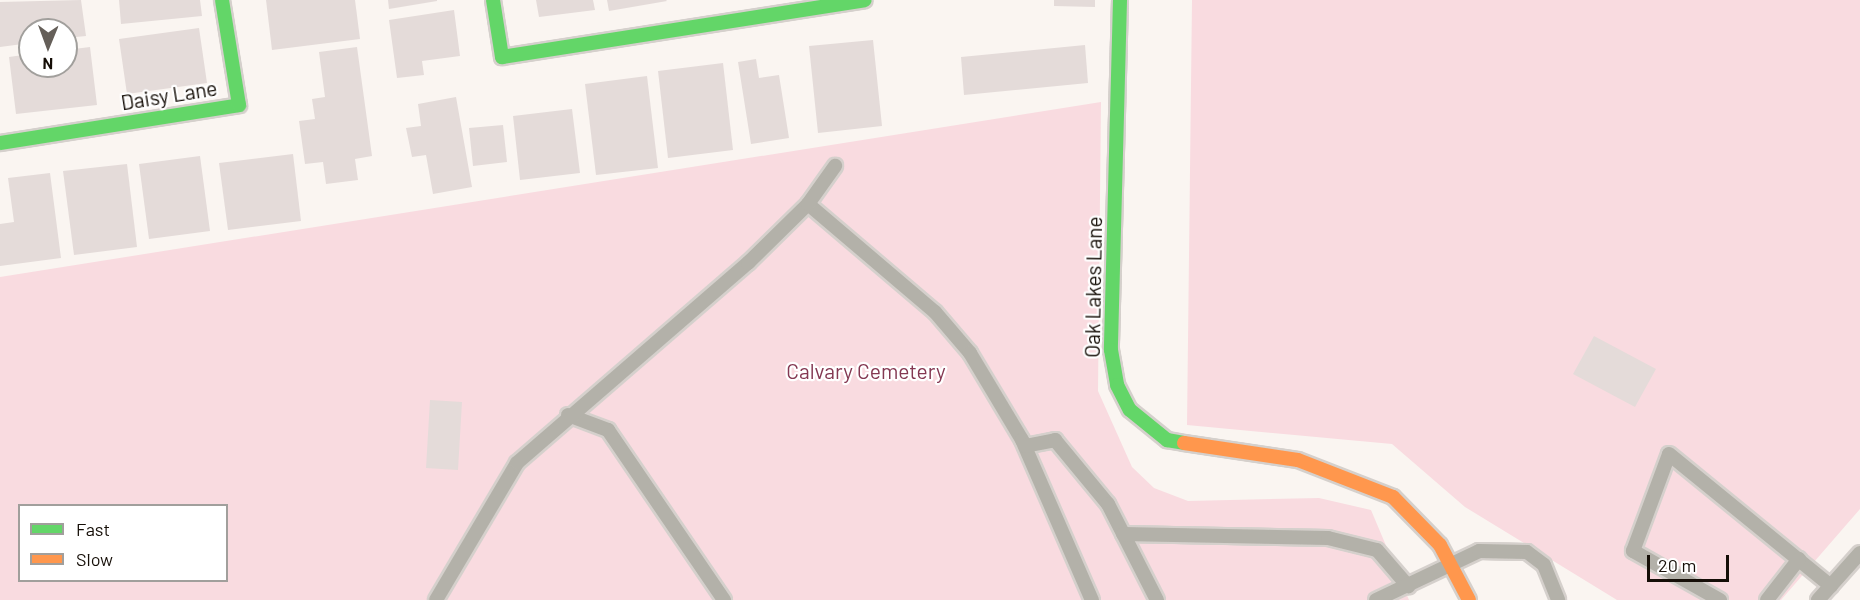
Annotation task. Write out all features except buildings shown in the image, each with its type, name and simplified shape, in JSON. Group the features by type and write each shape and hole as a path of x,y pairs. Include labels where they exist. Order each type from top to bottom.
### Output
{"street":[{"name":"Daisy Lane","path":"0,143 239,105 222,0"},
{"path":"493,0 502,57 865,0"},
{"name":"Oak Lakes Lane","path":"1120,0 1111,350 1117,385 1130,410 1167,440 1298,460 1393,498 1418,518 1451,563 1469,600"}],"lane":[{"path":"436,600 518,463 568,415 748,263 808,204 835,166"},
{"path":"808,204 934,312 970,353 1025,446 1092,600"},
{"path":"568,415 608,430 724,600"},
{"path":"1025,446 1055,440 1107,504 1157,600"},
{"path":"1720,600 1633,551 1669,454 1831,586"},
{"path":"1123,534 1328,538 1377,550 1408,586"},
{"path":"1376,600 1479,551 1527,552 1544,565 1558,600"},
{"path":"1818,600 1860,553"},
{"path":"1767,600 1799,559"}],"green space":[{"path":"1192,0 1860,0 1860,509 1781,600 1617,600 1465,507 1392,444 1187,425"},
{"name":"Calvary Cemetery","path":"1101,102 1098,391 1132,467 1154,488 1188,501 1319,498 1371,510 1409,600 0,600 0,277"}],"traffic: fast":[{"path":"0,143 239,105 222,0"},
{"path":"493,0 502,57 865,0"},
{"path":"1120,0 1111,350 1117,385 1130,410 1167,440 1184,443"}],"traffic: slow":[{"path":"1184,443 1298,460 1393,497 1440,545 1469,600"}]}
